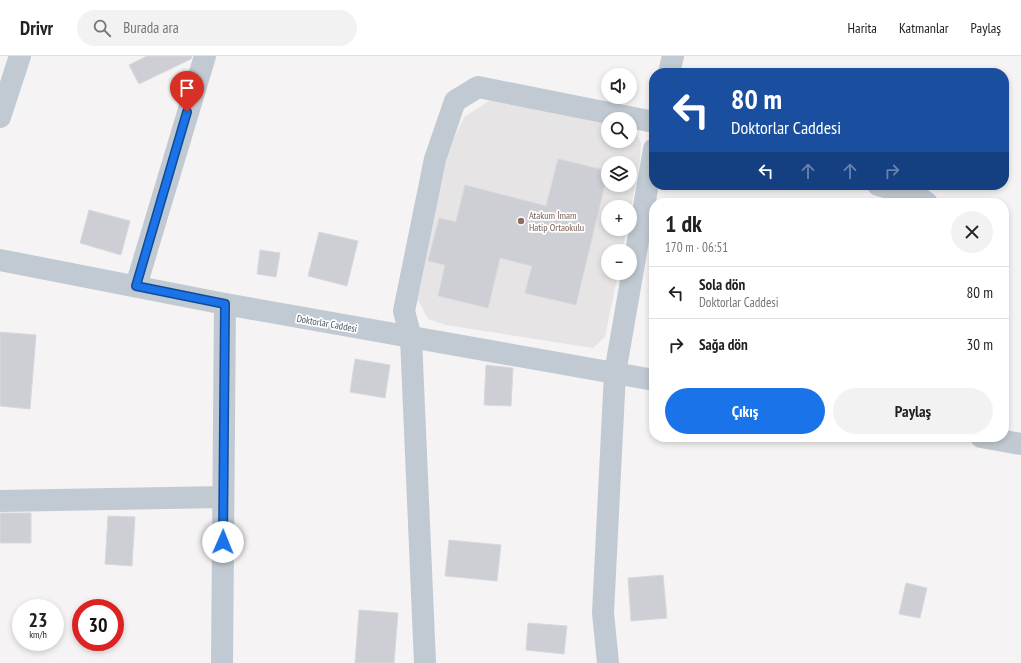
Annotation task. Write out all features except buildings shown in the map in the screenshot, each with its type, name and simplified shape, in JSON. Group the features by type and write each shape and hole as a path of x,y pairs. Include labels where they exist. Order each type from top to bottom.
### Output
{"street":[{"path":"0,117 20,56"},
{"path":"136,286 205,56"},
{"path":"670,68 673,56"},
{"path":"425,663 411,338 404,311 435,159 455,101 478,87 649,121"},
{"path":"608,663 604,613 615,374 649,178"},
{"path":"895,190 920,198"},
{"name":"Doktorlar Caddesi","path":"0,260 225,304 649,379"},
{"path":"222,663 225,304"},
{"path":"1009,442 1021,444"},
{"path":"0,501 223,497"}],"shaded area":[{"name":"Atakum İmam Hatip Ortaokulu","path":"495,97 601,122 601,148 637,148 637,136 641,143 637,177 637,156 601,156 601,192 634,192 632,200 601,200 601,236 625,236 624,244 601,244 601,280 617,280 605,337 593,348 446,325 428,319 418,300 445,157 464,117"}],"place":[{"name":"Atakum İmam Hatip Ortaokulu","path":"521,221"}],"route":[{"path":"187,112 136,286 225,304 223,542"}]}
